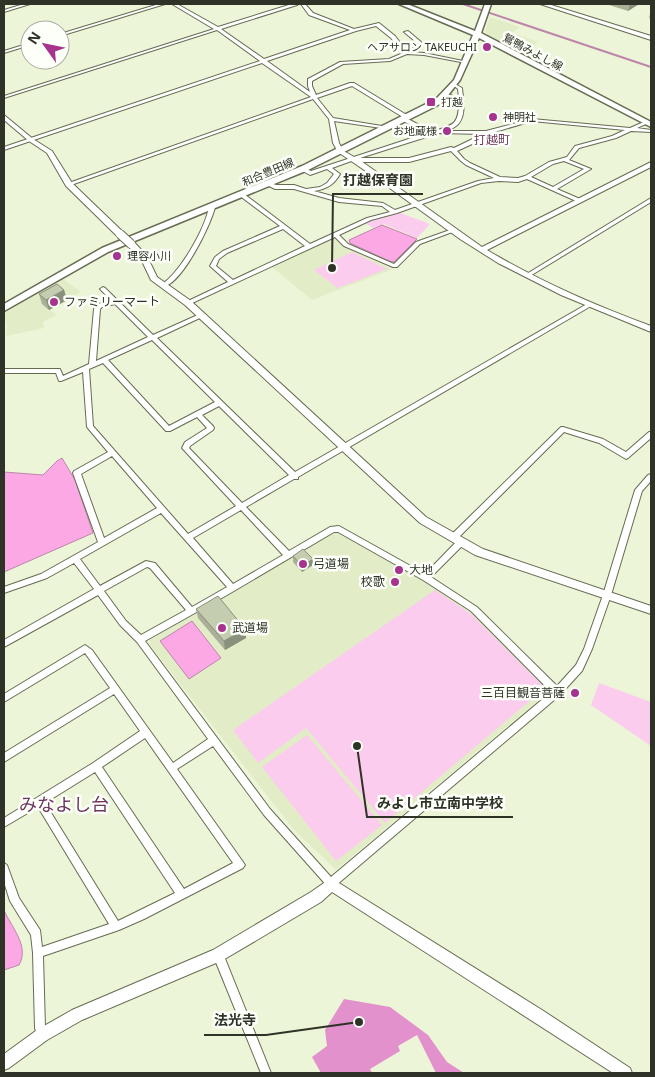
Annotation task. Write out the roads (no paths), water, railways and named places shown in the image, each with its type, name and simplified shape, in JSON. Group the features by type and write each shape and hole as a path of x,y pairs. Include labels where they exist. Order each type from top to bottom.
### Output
{"main road":[{"name":"鴛鴨みよし線","path":"402,4 477,34 648,123"},
{"name":"和合豊田線","path":"4,308 105,250 303,169 434,104 447,95 455,86 488,4"}],"street":[{"path":"4,11 28,4"},
{"path":"70,32 163,4"},
{"path":"174,4 218,29 314,97 332,119 336,143 340,151 452,231 481,250 528,275 589,305 651,329"},
{"path":"4,97 296,4"},
{"path":"303,4 311,14 354,30"},
{"path":"543,4 651,38"},
{"path":"4,149 376,24 393,37 408,53"},
{"path":"406,32 419,42 408,49 408,53"},
{"path":"4,52 20,47"},
{"path":"314,97 310,80 342,64 390,60 408,53 466,62"},
{"path":"69,184 352,84 433,134"},
{"path":"450,130 459,122 460,88 455,86"},
{"path":"447,95 461,101"},
{"path":"4,117 30,140 50,152 69,184 144,258 154,278 202,315 423,520 456,540 498,560 651,610"},
{"path":"332,119 388,128"},
{"path":"303,169 310,173 450,130 486,133 532,120 651,131"},
{"path":"566,160 577,147 614,137 648,123"},
{"path":"354,160 409,160 451,149 454,150 485,136 486,133"},
{"path":"454,150 469,165 489,172 499,179"},
{"path":"188,304 370,219 417,205 473,184 499,179 518,180 527,177 550,163 566,160 588,169 553,189"},
{"path":"481,250 651,164"},
{"path":"301,190 315,190 329,186 337,174 328,167"},
{"path":"527,177 578,200"},
{"path":"269,184 339,200 382,205 395,212"},
{"path":"242,195 310,247"},
{"path":"528,275 651,200"},
{"path":"163,286 173,279 200,238 212,211 212,206"},
{"path":"233,283 213,266 217,258 225,252 283,227"},
{"path":"336,235 346,245 395,266 418,243 452,231"},
{"path":"103,289 295,477"},
{"path":"116,302 100,305 97,309 89,367 90,427 232,588"},
{"path":"187,538 589,305"},
{"path":"4,371 58,371 61,379 202,315"},
{"path":"104,360 168,429 219,403"},
{"path":"198,414 212,428 186,444 185,448 288,555"},
{"path":"426,578 456,540 563,429 601,441 626,456 651,434"},
{"path":"102,544 77,473 112,452"},
{"path":"4,1063 42,1034 77,1015 218,956 316,897 557,692 578,668 588,649 607,595 639,490 651,477"},
{"path":"4,590 44,576 162,509"},
{"path":"140,640 333,529 338,529 426,578 474,609 557,692"},
{"path":"76,558 123,623 140,640 267,812 331,884 625,1073"},
{"path":"4,644 149,563 191,611"},
{"path":"4,698 85,649 89,652 240,865 116,927 38,953"},
{"path":"4,758 115,689"},
{"path":"4,823 145,733"},
{"path":"172,768 214,740"},
{"path":"96,766 182,895"},
{"path":"39,801 116,927"},
{"path":"4,868 15,901 36,934 40,1028 42,1034"},
{"path":"218,956 266,1073"}],"waterway":[{"path":"463,4 651,67"}],"place":[{"name":"ヘアサロン TAKEUCHI","path":"487,47"},
{"name":"打越","path":"431,102"},
{"name":"神明社","path":"493,117"},
{"name":"お地蔵様","path":"447,131"},
{"name":"理容小川","path":"117,256"},
{"name":"打越保育園","path":"332,268"},
{"name":"ファミリーマート","path":"54,302"},
{"name":"弓道場","path":"303,564"},
{"name":"大地","path":"399,570"},
{"name":"校歌","path":"395,582"},
{"name":"武道場","path":"222,628"},
{"name":"三百目観音菩薩","path":"575,693"},
{"name":"みよし市立南中学校","path":"357,746"},
{"name":"法光寺","path":"359,1022"}],"district":[{"name":"打越町","path":"492,140"},
{"name":"みなよし台","path":"64,805"}]}
